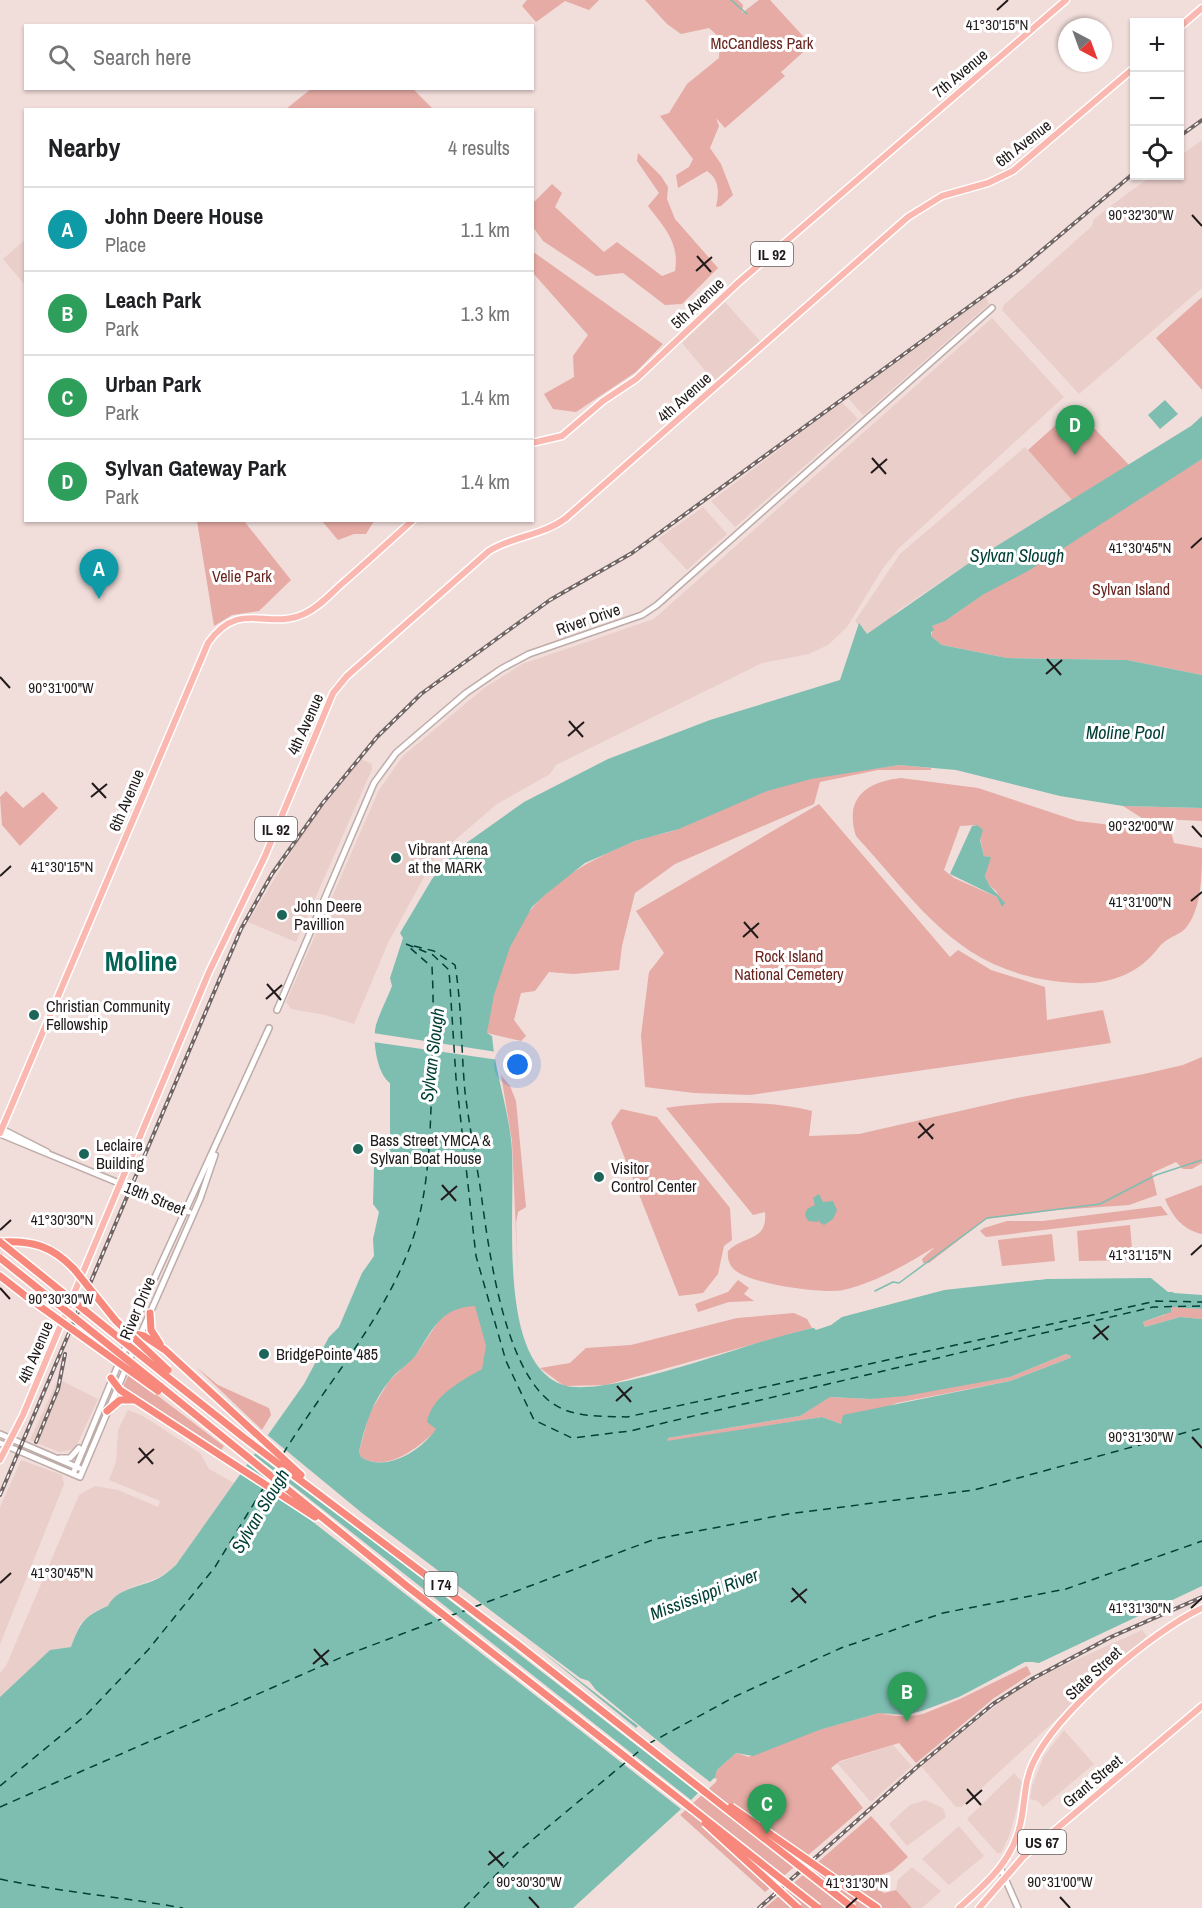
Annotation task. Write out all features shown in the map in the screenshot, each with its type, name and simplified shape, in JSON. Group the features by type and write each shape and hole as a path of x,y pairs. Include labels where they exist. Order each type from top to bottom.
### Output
{"highway":[{"path":"0,1242 17,1240 46,1246 74,1269 116,1321 166,1372"},
{"path":"0,1242 166,1372"},
{"path":"0,1258 159,1389"},
{"path":"0,1276 159,1389"},
{"path":"150,1313 152,1332 165,1350"},
{"path":"131,1333 140,1335 165,1350 322,1495"},
{"name":"I 74","path":"166,1372 243,1437 322,1495 853,1908"},
{"path":"111,1378 117,1388 340,1532"},
{"name":"I 74","path":"159,1389 818,1908"},
{"path":"107,1411 120,1400 135,1400"},
{"path":"705,1792 732,1807 877,1908"},
{"path":"691,1808 719,1837 798,1908"}],"main road":[{"name":"7th Avenue","path":"871,167 1066,0"},
{"path":"1184,23 1202,8"},
{"name":"6th Avenue","path":"914,213 942,196 994,181 1013,171 1130,71"},
{"name":"5th Avenue","path":"534,443 562,436 603,400 636,379 700,317 871,167"},
{"name":"4th Avenue","path":"0,1460 3,1445 11,1438 23,1415 209,972 266,856 292,786 339,684 489,551 508,542 541,533 566,518 914,213"},
{"name":"River Drive","path":"277,1010 376,779 396,753 466,693 517,660 650,610 992,308"},
{"name":"6th Avenue","path":"0,1131 208,643 223,627 241,618 286,619 304,614 356,572 411,522"},
{"name":"River Drive","path":"217,1148 194,1214 80,1477 73,1474 111,1378 217,1148 269,1028"},
{"name":"19th Street","path":"0,1131 50,1155 194,1214"},
{"path":"50,1455 67,1459 76,1454 96,1415"},
{"path":"0,1434 83,1470"},
{"path":"3,1445 73,1474"},
{"name":"State Street","path":"1000,1867 1018,1837 1031,1766 1062,1721 1142,1645 1168,1625 1202,1608"},
{"name":"Grant Street","path":"979,1908 1005,1875 1023,1857 1202,1706"},
{"path":"1000,1867 1018,1908"},
{"name":"US 67","path":"959,1908 1000,1867"}],"shaded area":[{"path":"1202,140 1202,288 1079,394 1002,310 1004,305 1092,226 1094,219 1146,180 1184,180 1184,153"},
{"path":"24,241 24,284 3,259"},
{"path":"986,297 989,304 863,415 848,398"},
{"path":"725,302 760,341 716,379 712,379 682,343"},
{"path":"992,318 1064,397 899,548 883,568 847,627 828,645 809,654 762,663 556,765 550,774 497,804 435,857 388,943 354,1024 325,1015 291,1009 286,1002 379,790 403,756 483,689 522,664 654,619"},
{"path":"842,402 858,419 735,527 711,501"},
{"path":"1025,447 1072,500 969,563 896,612 894,615 898,645 866,634 855,621 900,554"},
{"path":"703,507 727,534 687,570 658,539"},
{"path":"361,759 372,764 372,769 296,942 248,922 304,831"},
{"path":"58,1379 98,1399 75,1449 59,1452 30,1440"},
{"path":"128,1410 143,1416 200,1453 209,1469 234,1483 176,1565 160,1577 130,1588 108,1606 92,1613 80,1624 71,1647 50,1650 0,1697 0,1673 6,1666 79,1495 95,1486 118,1490 158,1507 160,1501 109,1480 116,1462 118,1430"},
{"path":"21,1460 62,1475 64,1484 0,1644 0,1507"},
{"path":"1142,1630 1147,1636 961,1807 956,1807 921,1766 1009,1695 1052,1671"},
{"path":"1064,1730 1094,1764 1043,1807 1038,1801 1030,1799 1032,1786 1044,1756"},
{"path":"893,1745 912,1766 871,1802 837,1763"},
{"path":"1014,1773 1022,1782 1016,1812 1009,1836 1001,1853 997,1853 967,1819"},
{"path":"925,1800 943,1808 946,1817 907,1846 889,1824 910,1805"},
{"path":"959,1826 984,1856 949,1885 922,1859"},
{"path":"912,1867 941,1891 922,1908 912,1908 896,1890 898,1880"}],"green space":[{"path":"527,0 599,0 589,10 565,1 536,22 522,6"},
{"name":"McCandless Park","path":"645,0 738,0 743,5 742,13 759,0 770,0 811,45 781,72 785,76 725,128 716,118 719,126 710,148 721,164 733,195 721,206 716,207 718,187 714,178 707,171 678,188 676,175 689,167 693,159 660,116 669,113 687,84 719,58 720,38 709,28 681,34 667,24"},
{"path":"310,90 414,90 432,108 287,108"},
{"path":"638,153 661,176 668,187 667,199 675,219 718,268 682,304 665,305 623,273 596,276 543,241 534,228 534,202 552,184 562,193 555,207 604,252 617,242 662,276 675,271 673,244 665,228 648,206 659,193 637,161"},
{"path":"534,252 663,344 636,372 576,412 553,409 544,394 574,377 573,356 588,335 534,274"},
{"path":"1202,297 1202,390 1156,338"},
{"path":"1075,408 1129,465 1072,500 1028,450"},
{"name":"Sylvan Island","path":"1202,459 1202,675 1127,660 1007,658 942,645 932,637 932,626 1042,561"},
{"name":"Velie Park","path":"197,522 245,522 291,580 259,611 232,615 214,626"},
{"path":"323,522 373,522 366,534 354,534 338,540"},
{"path":"899,765 931,768 931,770 878,770 820,782 814,804 675,864 635,893 622,946 619,970 573,974 549,972 535,991 521,993 514,1020 526,1036 521,1041 487,1033 492,1001 502,966 516,933 544,895 579,868 633,842 681,828 765,791 815,778"},
{"path":"901,778 978,788 1077,821 1171,832 1174,843 1202,848 1198,902 1191,921 1185,929 1165,941 1133,971 1111,980 1076,983 1037,978 1004,968 975,954 950,936 904,891 856,836 853,811 856,802 868,788","holes":["977,825 984,856 990,857 985,876 989,885 996,891 1002,906 997,897 954,878 944,870 960,826"]},
{"path":"6,791 23,808 43,792 58,808 20,846 2,825 0,797"},
{"name":"Rock Island National Cemetery","path":"819,804 950,957 958,950 991,970 1045,987 1047,1020 1103,1010 1111,1043 750,1095 694,1093 645,1087 641,1035 649,972 664,953 636,911"},
{"path":"1123,806 1202,808 1202,821 1142,818"},
{"path":"1202,1057 1202,1163 1192,1169 1183,1169 1176,1162 1152,1173 1157,1195 1129,1205 1057,1210 986,1219 929,1263 923,1263 922,1259 935,1247 879,1278 855,1287 833,1291 772,1284 745,1276 734,1269 729,1262 728,1251 759,1233 765,1222 765,1212 753,1215 666,1108 720,1103 759,1103 795,1107 812,1111 809,1136 859,1134 1017,1098 1144,1074 1183,1065"},
{"path":"501,1075 510,1086 516,1101 526,1207 518,1212 516,1223 518,1279 512,1141"},
{"path":"621,1109 657,1117 730,1208 732,1240 724,1246 718,1274 703,1293 679,1296 611,1123"},
{"path":"1202,1185 1202,1234 1184,1226 1171,1211 1165,1199"},
{"path":"1161,1206 1168,1215 986,1237 980,1231 1007,1221 1043,1221"},
{"path":"1130,1225 1133,1260 1079,1261 1077,1231"},
{"path":"1052,1234 1055,1261 1002,1266 998,1240"},
{"path":"738,1280 749,1288 744,1294 754,1301 729,1302 698,1312 695,1304 728,1292"},
{"path":"477,1301 496,1364 453,1414 416,1448 397,1458 378,1462 361,1457 359,1452 369,1414 389,1381 416,1355 446,1310"},
{"path":"1171,1307 1202,1309 1202,1319 1180,1317 1145,1327 1143,1322 1164,1315"},
{"path":"794,1313 807,1319 812,1328 606,1385 564,1386 540,1368 570,1363 586,1348 631,1345 737,1318"},
{"path":"1066,1354 1071,1356 1070,1358 1010,1381 897,1403 841,1424 822,1417 666,1442 668,1438 800,1416 829,1397 870,1399 1010,1377"},
{"path":"196,1367 218,1385 269,1408 271,1415 262,1430"},
{"path":"129,1374 224,1446 221,1450 125,1389 123,1387"},
{"path":"1025,1662 1031,1674 994,1698 916,1763 899,1743 840,1761 831,1768 863,1808 765,1892 678,1813 713,1780 717,1770 736,1753 749,1757 761,1746 879,1713 906,1715 922,1711"},
{"path":"871,1816 908,1857 892,1871 881,1875 876,1882 878,1889 884,1893 896,1890 912,1908 765,1908"}],"water":[{"path":"1165,400 1178,414 1160,429 1148,415"},
{"path":"1202,416 1202,459 1028,571 984,594 945,621 932,626 934,630 931,632 932,637 942,645 1007,658 1127,660 1202,675 1202,808 1123,806 1060,796 956,770 899,765 811,779 767,791 679,829 635,841 585,863 546,894 532,907 510,947 494,995 487,1033 492,1036 511,1139 513,1275 518,1312 526,1345 541,1370 563,1385 581,1387 605,1385 665,1371 833,1323 836,1318 955,1287 1092,1275 1151,1278 1174,1293 1202,1295 1202,1309 1171,1307 1171,1312 1143,1322 1145,1327 1180,1317 1202,1319 1202,1586 1039,1663 1031,1662 959,1697 922,1711 906,1715 879,1713 819,1730 753,1756 736,1753 717,1770 714,1780 574,1908 0,1908 0,1697 50,1650 71,1647 84,1621 93,1613 108,1606 117,1595 160,1578 176,1565 304,1384 329,1337 339,1327 362,1273 374,1256 373,1239 379,1212 373,1204 374,1168 390,1140 390,1083 379,1065 375,1048 375,1031 392,986 390,978 403,938 400,933 432,879 455,851 524,802 608,759 710,720 840,680 859,623 867,634 969,563 1191,426","holes":["475,1306 486,1346 482,1369 448,1390 435,1404 427,1422 436,1429 412,1452 392,1461 371,1461 361,1457 359,1452 370,1414 390,1380 416,1355 439,1321 454,1311","1066,1354 1071,1356 1070,1358 1010,1381 843,1415 841,1424 822,1417 667,1441 668,1438 800,1416 830,1397 870,1399 905,1396 1010,1377"]},
{"path":"977,825 983,830 980,840 984,856 991,857 985,876 989,885 1005,903 1002,907 997,897 950,874 972,826"},
{"path":"819,1194 823,1202 833,1201 837,1210 833,1219 824,1225 819,1222 818,1218 818,1222 808,1221 805,1215 807,1209 815,1205 813,1198"}],"pier":[{"path":"373,1033 497,1052 499,1060 373,1042"},
{"path":"1083,1273 1151,1275 1175,1292 1168,1292 1151,1278 1046,1279 944,1290 842,1317 831,1325 816,1330 811,1325 829,1322 838,1314 953,1284"},
{"path":"265,1433 362,1513 580,1678 589,1681 596,1690 710,1782 714,1778 717,1779 716,1782 579,1908 573,1908 681,1809 295,1508 239,1469 243,1464 265,1478 245,1462 251,1453 691,1800 698,1793 390,1554 252,1451","holes":["535,1646 638,1726 636,1728"]},
{"path":"1025,1662 1035,1662 960,1699 923,1714 907,1717 881,1714 906,1715 922,1711 959,1697"}],"waterway":[{"path":"731,0 747,14"},
{"path":"875,1291 893,1282 899,1283 987,1218 1100,1204 1156,1175 1202,1160"}],"ferry route":[{"path":"406,944 433,955 449,970 456,1078 476,1256 506,1361 534,1420 572,1438 630,1431 1153,1307 1202,1306"},
{"path":"414,946 434,951 455,965 467,1104 500,1302 509,1334 521,1362 535,1386 560,1408 578,1414 627,1417 1156,1301 1202,1302"},
{"path":"283,1454 367,1331 382,1305 408,1252 421,1210 428,1166 433,981 432,967 409,947"},
{"path":"474,1607 655,1539 788,1514 974,1490 1202,1428"},
{"path":"0,1786 86,1715 148,1650 215,1567 264,1487"},
{"path":"648,1744 736,1696 841,1648 943,1613 1066,1589 1202,1541"},
{"path":"449,1616 467,1610"},
{"path":"0,1807 349,1654 444,1618"},
{"path":"632,1757 644,1747"},
{"path":"464,1908 519,1851 626,1762"},
{"path":"0,1879 183,1908"}],"railway":[{"path":"1184,133 1202,120"},
{"path":"0,1495 241,929 272,874 322,804 377,737 421,694 550,600 632,553 1015,273 1130,176"},
{"path":"36,1442 58,1389 65,1354"},
{"path":"759,1908 917,1767 993,1704 1032,1679 1111,1637 1202,1597"}],"place":[{"name":"Sylvan Gateway Park","path":"1075,455"},
{"name":"John Deere House","path":"99,599"},
{"name":"Vibrant Arena at the MARK","path":"396,858"},
{"name":"John Deere Pavillion","path":"282,915"},
{"name":"Christian Community Fellowship","path":"34,1015"},
{"name":"Bass Street YMCA & Sylvan Boat House","path":"358,1149"},
{"name":"Leclaire Building","path":"84,1154"},
{"name":"Visitor Control Center","path":"599,1177"},
{"name":"BridgePointe 485","path":"264,1354"},
{"name":"Leach Park","path":"907,1722"},
{"name":"Urban Park","path":"767,1834"}],"district":[{"name":"Moline","path":"141,961"}],"water label":[{"name":"Sylvan Slough","path":"1017,555"},
{"name":"Moline Pool","path":"1125,732"},
{"name":"Sylvan Slough","path":"432,1055"},
{"name":"Sylvan Slough","path":"260,1511"},
{"name":"Mississippi River","path":"704,1594"}]}
